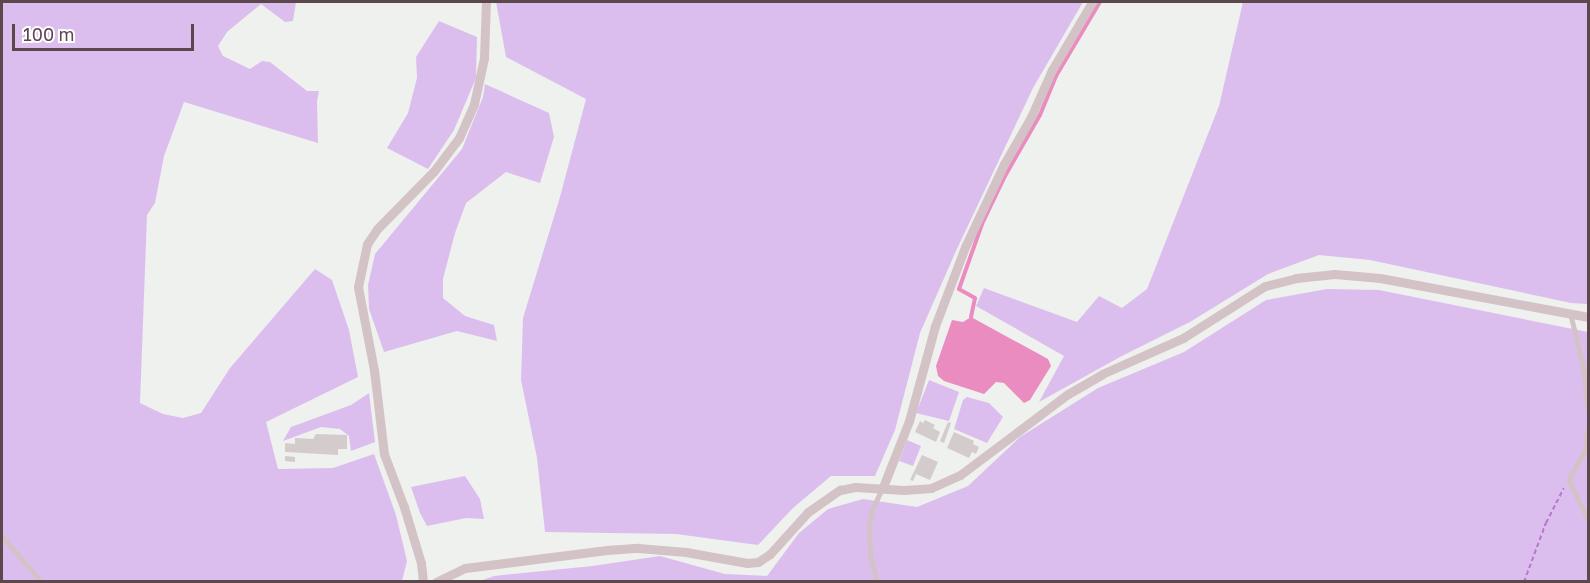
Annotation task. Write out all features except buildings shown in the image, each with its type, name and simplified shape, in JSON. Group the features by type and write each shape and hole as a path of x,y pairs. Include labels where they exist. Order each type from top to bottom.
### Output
{"street":[{"path":"423,582 421,563 404,507 384,454 374,370 358,287 368,244 377,229 434,171 463,130 474,104 484,58 486,2"},
{"path":"883,487 909,421 935,327 965,247 1004,164 1031,117 1052,70 1092,2"},
{"path":"436,582 465,568 638,548 686,552 747,563 758,562 770,554 823,500 840,490 855,487 904,490 931,488 960,475 1068,394 1102,374 1183,338 1265,286 1296,278 1335,274 1380,278 1588,317"}],"lane":[{"path":"1571,315 1584,369 1588,411"},
{"path":"1588,428 1585,450 1569,480 1588,519"},
{"path":"877,582 870,556 869,524 872,510 883,487"},
{"path":"2,536 42,582"}],"path":[{"path":"1524,582 1549,516 1569,480"}],"shaded area":[{"path":"2,2 296,2 293,21 285,22 261,4 227,32 218,46 223,56 250,69 262,61 270,62 307,91 319,91 317,101 318,143 184,102 164,156 155,203 147,215 140,403 163,414 183,418 201,413 230,368 315,269 332,280 349,330 358,377 266,422 278,469 333,468 374,454 396,515 407,561 402,581 2,581"},
{"path":"496,2 1083,2 1033,88 920,333 895,430 875,476 831,476 793,508 758,545 676,534 545,532 537,458 521,380 523,318 560,197 586,99 506,57"},
{"path":"1243,2 1588,2 1588,304 1571,303 1370,260 1319,255 1268,274 1190,322 1120,357 1039,402 1064,356 976,306 984,288 1077,322 1099,296 1122,308 1147,289 1219,106"},
{"path":"439,21 477,37 476,78 454,130 428,169 387,148 408,113 417,78 416,57"},
{"path":"485,84 549,113 554,137 540,183 506,172 466,203 455,233 443,279 443,298 465,316 494,325 497,341 457,331 384,352 369,309 368,285 375,254 462,149 483,97"},
{"path":"1327,289 1379,290 1588,332 1588,581 477,582 494,576 660,556 725,574 767,576 799,533 828,509 863,499 917,507 968,486 1020,437 1098,388 1184,352 1266,300"},
{"path":"971,317 1048,359 1051,366 1030,400 1024,403 1004,383 996,382 984,394 944,381 938,376 936,366 952,320 963,322"},
{"path":"929,380 959,392 949,421 916,413"},
{"path":"369,393 375,442 351,451 349,436 340,429 321,427 283,441 291,427 351,405"},
{"path":"967,397 989,403 1003,417 987,443 954,429 963,400"},
{"path":"907,440 921,446 913,466 899,461"},
{"path":"465,476 480,499 484,519 466,518 427,526 411,487"}],"waterway":[{"path":"971,317 975,298 959,289 982,224 1005,176 1040,115 1056,76 1100,2"}]}
